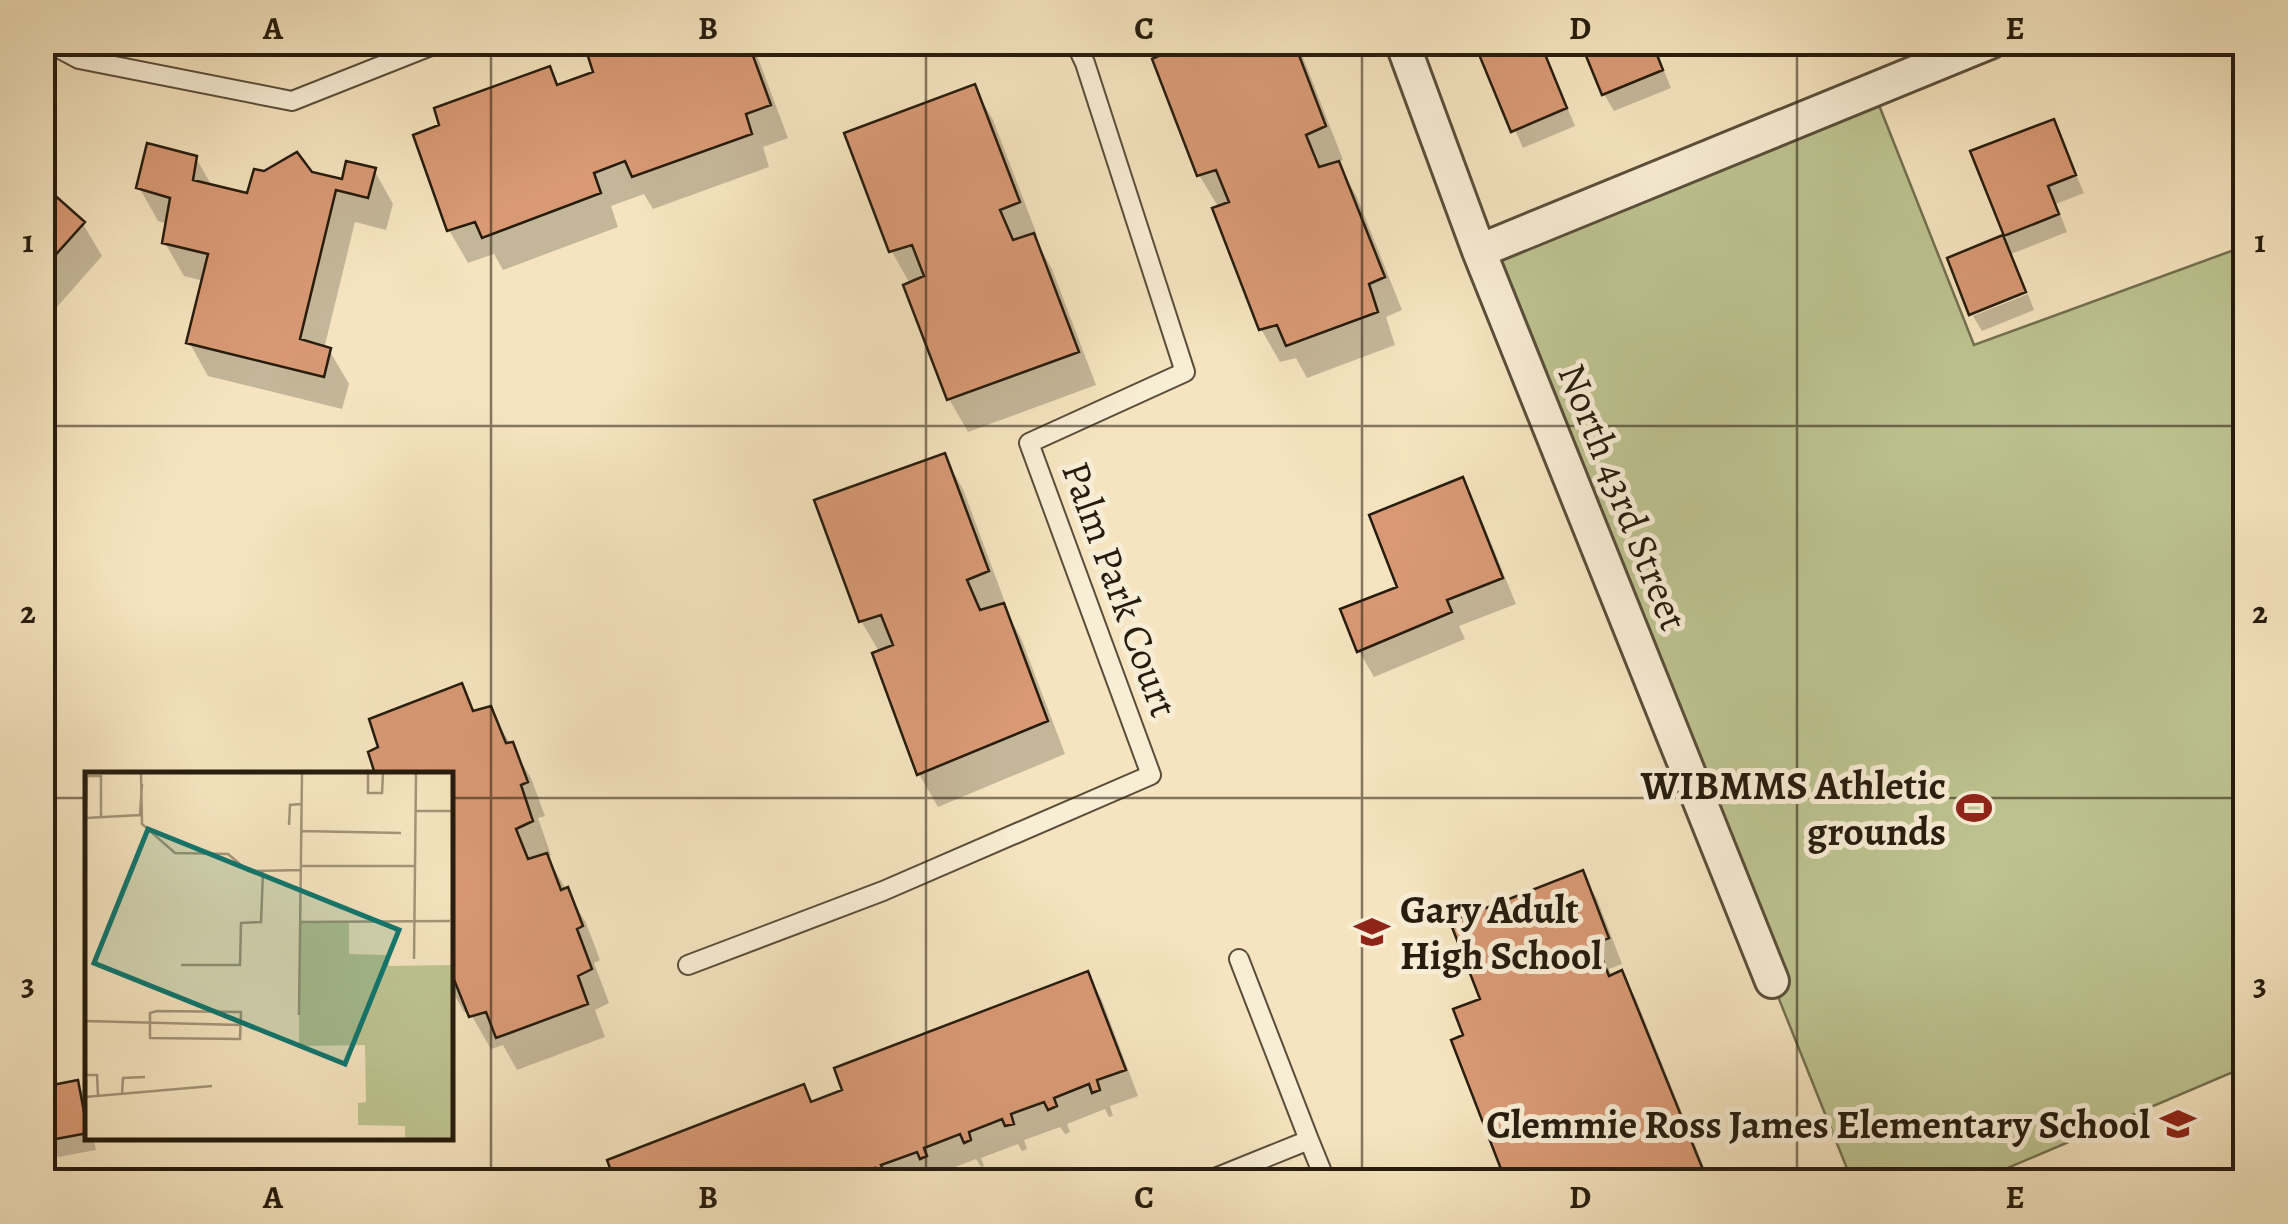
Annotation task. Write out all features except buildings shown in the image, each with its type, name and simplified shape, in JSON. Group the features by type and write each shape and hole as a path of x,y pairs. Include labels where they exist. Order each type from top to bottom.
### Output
{"street":[{"name":"North 43rd Street","path":"1402,42 1479,251 1772,981"},
{"path":"1479,251 1990,42"}],"lane":[{"path":"47,42 79,59 292,100 441,42"},
{"name":"Palm Park Court","path":"688,965 883,891 1151,776 1029,443 1185,372 1076,42"},
{"path":"1239,959 1326,1182"},
{"path":"1205,1182 1309,1140"}],"green space":[{"name":"WIBMMS Athletic grounds","path":"1873,90 1974,345 2245,246 2245,1067 1977,1181 1852,1181 1479,251"}],"place":[{"name":"WIBMMS Athletic grounds","path":"1974,808"},
{"name":"Gary Adult High School","path":"1372,932"},
{"name":"Clemmie Ross James Elementary School","path":"2178,1124"}]}
